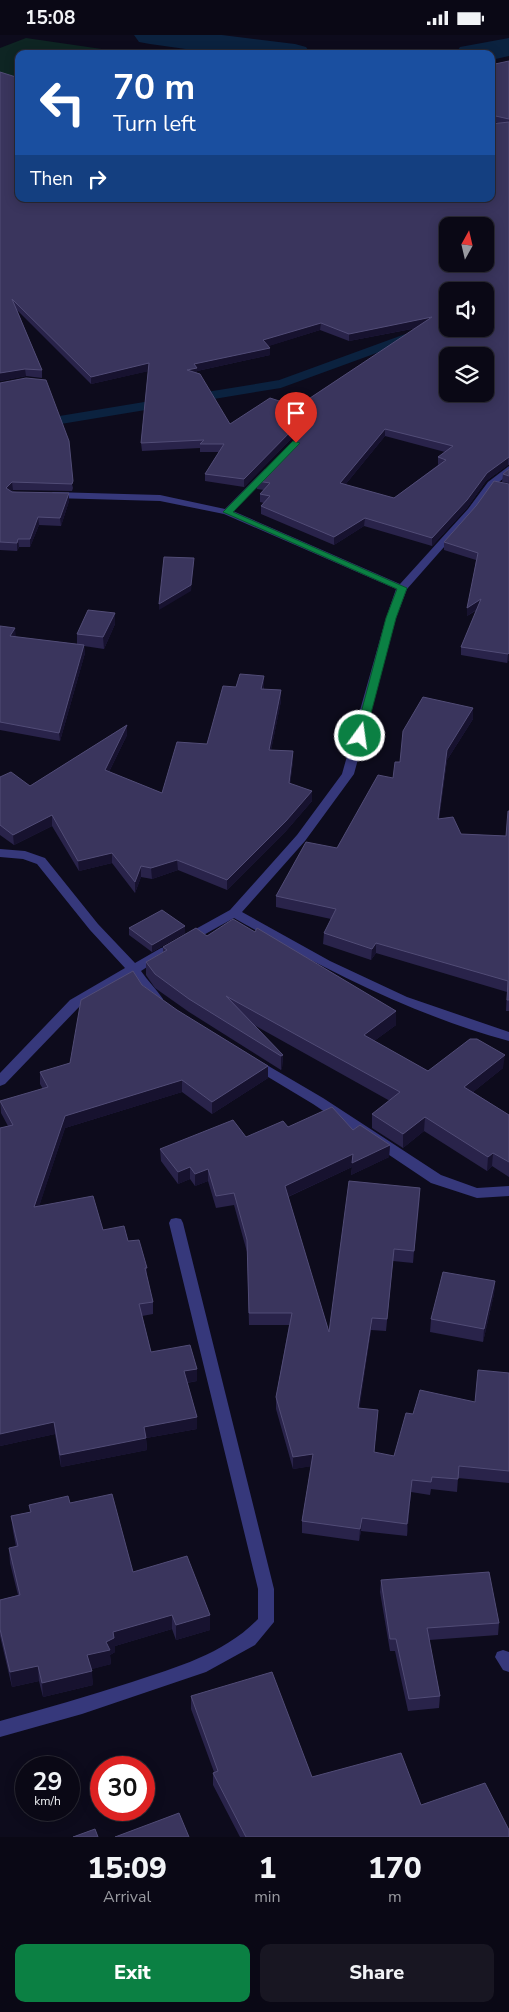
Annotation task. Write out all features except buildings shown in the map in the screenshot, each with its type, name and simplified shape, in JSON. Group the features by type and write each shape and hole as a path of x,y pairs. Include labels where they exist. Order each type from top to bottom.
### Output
{"street":[{"path":"227,512 275,464"},
{"path":"0,1081 75,1003 234,913 301,838 348,774 391,618 402,588 509,469"},
{"path":"42,495 160,498 227,512 402,588"},
{"path":"0,853 25,855 41,861 94,927 133,969 149,992 170,1007"},
{"path":"234,913 326,964 402,1000 509,1037"},
{"path":"239,1052 318,1101 436,1179 477,1193 509,1191"},
{"path":"0,1729 82,1706 200,1667 249,1640 266,1622 266,1589 176,1223"}],"green space":[{"path":"26,38 108,50 15,50 15,86 0,84 0,48"}],"waterway":[{"path":"150,35 264,50"},
{"path":"493,50 509,47"},
{"path":"201,397 280,384 406,338"},
{"path":"402,340 407,338"},
{"path":"48,422 157,404"}],"route":[{"path":"296,443 227,512 402,588 391,618 360,736"}]}
